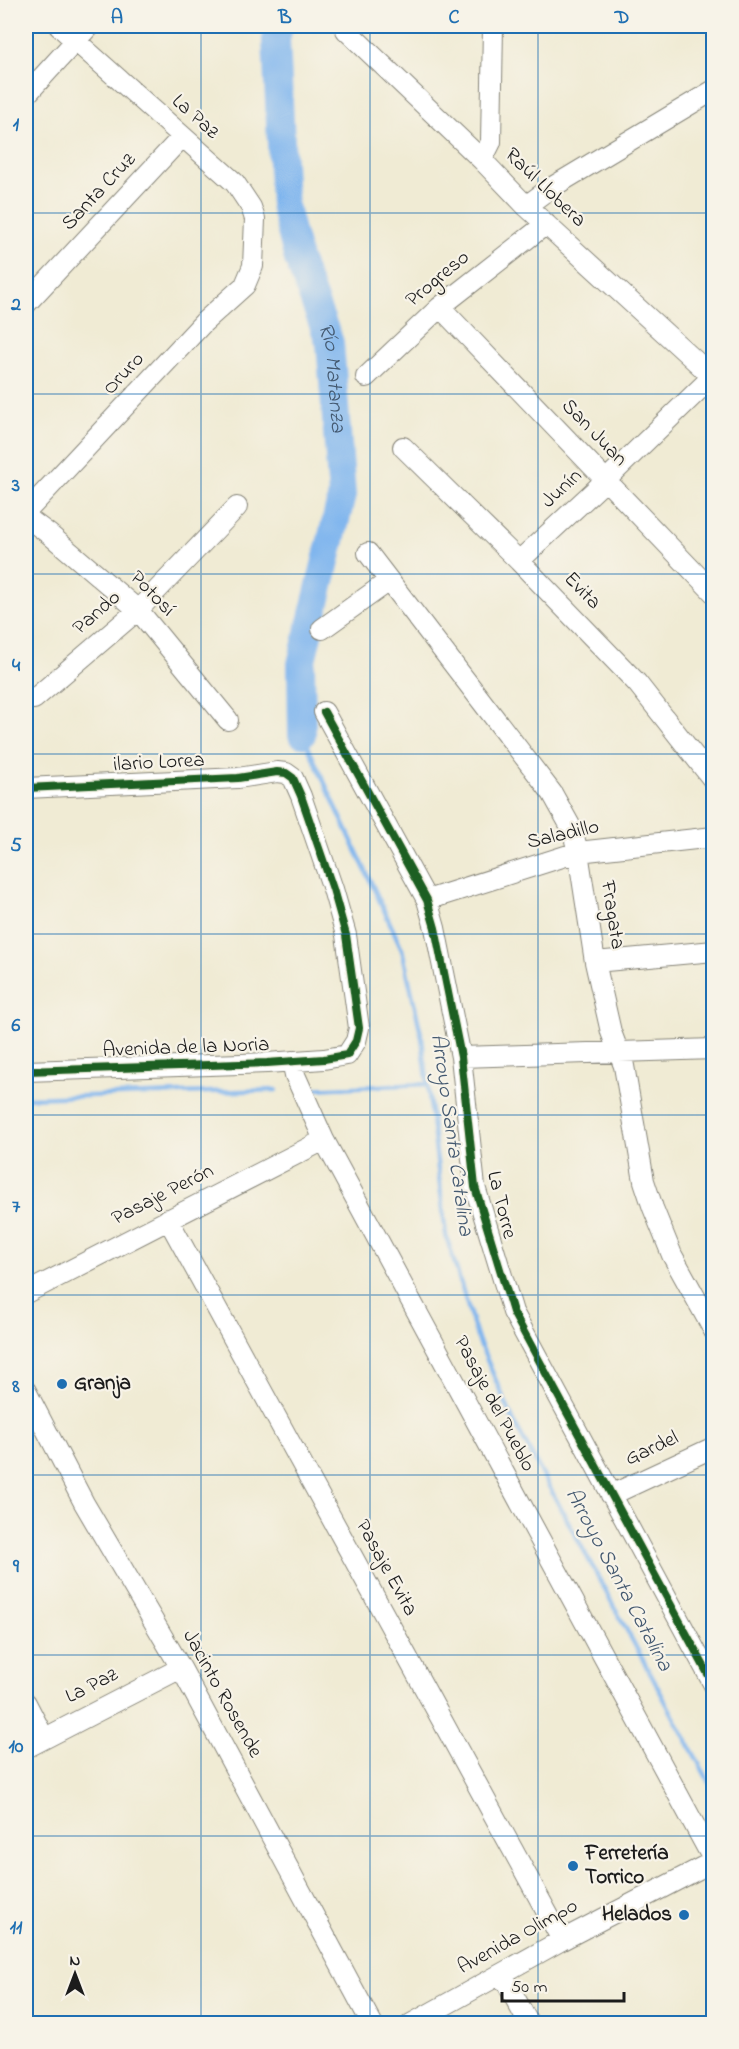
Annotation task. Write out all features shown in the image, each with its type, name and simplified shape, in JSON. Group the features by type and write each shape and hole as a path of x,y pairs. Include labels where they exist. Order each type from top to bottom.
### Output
{"street":[{"name":"La Paz","path":"59,26 235,183 251,207 255,219 253,266"},
{"path":"26,95 89,26"},
{"path":"482,160 491,142 493,26"},
{"name":"Raúl Llobera","path":"346,30 482,160 526,206 713,376"},
{"path":"526,206 549,189 714,90"},
{"name":"Santa Cruz","path":"26,304 182,138"},
{"name":"Progreso","path":"366,377 440,307 546,224"},
{"name":"Oruro","path":"26,515 204,322 246,285 253,266"},
{"name":"San Juan","path":"440,307 714,593"},
{"name":"Junín","path":"519,561 713,376"},
{"name":"Evita","path":"403,447 637,682 714,781"},
{"name":"Pando","path":"34,699 138,610 237,507"},
{"name":"Potosí","path":"26,515 138,610 228,720"},
{"name":"Fragata","path":"368,553 552,794 572,829 578,852 595,962 611,1032 624,1066 645,1181 672,1255 714,1331"},
{"path":"322,629 389,580"},
{"name":"La Torre","path":"324,712 427,900 435,928 461,1057 475,1187 513,1312 714,1685"},
{"name":"ilario Lorea","path":"26,788 238,778 286,772 293,778 301,796 333,888 346,935 359,1028 356,1041 347,1055"},
{"name":"Saladillo","path":"427,900 578,852 714,837"},
{"path":"595,962 714,951"},
{"path":"461,1057 714,1049"},
{"name":"Avenida de la Noria","path":"26,1071 292,1061 347,1055"},
{"name":"Pasaje del Pueblo","path":"292,1061 295,1075 324,1140 714,1861"},
{"name":"Pasaje Perón","path":"26,1293 324,1140"},
{"name":"Pasaje Evita","path":"168,1219 562,1940"},
{"name":"Jacinto Rosende","path":"26,1391 84,1503 181,1668 372,2024"},
{"name":"Gardel","path":"611,1495 714,1447"},
{"name":"La Paz","path":"26,1748 181,1668"},
{"path":"26,1703 44,1738"},
{"name":"Avenida Olimpo","path":"411,2024 562,1940 714,1861"},
{"path":"501,1974 529,2024"}],"waterway":[{"name":"Río Matanza","path":"279,26 276,40 284,204 298,259 330,343 342,495 301,664 302,734"},
{"name":"Arroyo Santa Catalina","path":"302,734 402,949 422,1038 446,1235 477,1337 513,1420 714,1791"},
{"path":"308,1089 427,1084"},
{"path":"26,1098 276,1090"}],"cycle path":[{"path":"324,712 427,900 435,928 461,1057 475,1187 513,1312 714,1685"},
{"path":"26,788 238,778 277,772 286,773 293,778 333,889 346,935 359,1028 356,1041 347,1055 324,1059 26,1071"}],"place":[{"name":"Granja","path":"62,1384"},
{"name":"Ferretería Torrico","path":"573,1866"},
{"name":"Helados","path":"684,1915"}]}
